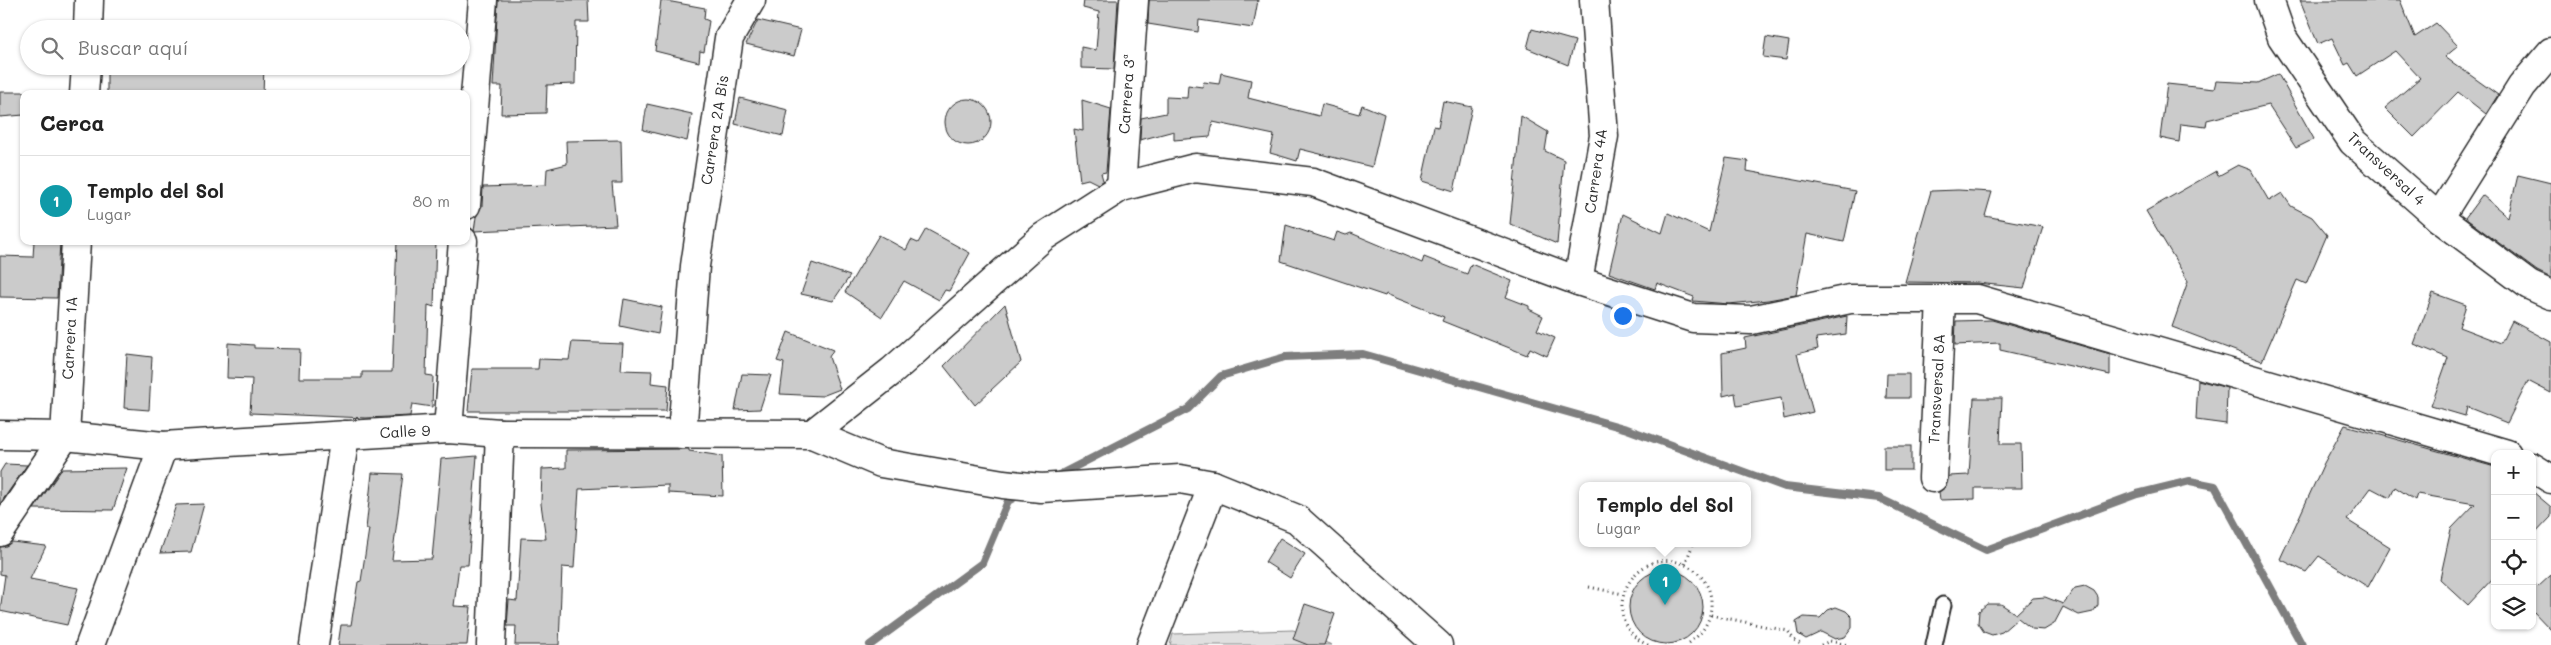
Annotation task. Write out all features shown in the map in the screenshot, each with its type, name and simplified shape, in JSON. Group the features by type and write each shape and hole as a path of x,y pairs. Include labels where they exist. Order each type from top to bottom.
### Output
{"street":[{"path":"88,20 89,0"},
{"path":"470,158 483,0"},
{"name":"Carrera 2A Bis","path":"682,434 695,266 729,38 751,0"},
{"name":"Carrera 3ª","path":"1121,187 1134,0"},
{"name":"Carrera 4A","path":"1578,281 1604,136 1594,0"},
{"name":"Transversal 4","path":"2269,0 2282,37 2353,142 2439,218 2529,285 2551,295"},
{"path":"2439,218 2522,86 2551,52"},
{"path":"84,90 85,75"},
{"path":"1438,645 1297,519 1213,485 1180,479 1041,488 1003,484 881,464 812,434 892,371 1043,237 1121,187 1195,168 1312,182 1578,281 1693,318 1751,320 1850,299 1977,299 2493,450"},
{"name":"Carrera 1A","path":"65,436 76,245"},
{"path":"448,429 463,245"},
{"name":"Transversal 8A","path":"1933,478 1942,299"},
{"name":"Calle 9","path":"0,435 65,436 163,446 448,429 500,433 812,434"},
{"path":"491,645 500,433"},
{"path":"314,645 345,435"},
{"path":"0,532 65,436"},
{"path":"90,645 163,446"},
{"path":"2536,470 2551,479"},
{"path":"1152,645 1213,485"}],"lane":[{"path":"1934,645 1943,605"}],"path":[{"path":"1685,564 1691,547"},
{"path":"1648,645 1632,634 1625,622 1622,608 1623,594 1629,580 1640,569 1654,562 1670,560 1685,564 1698,572 1707,585 1711,600 1711,615 1705,628 1696,639 1686,645"},
{"path":"1589,587 1623,594"},
{"path":"1711,615 1788,631 1794,640 1802,645"},
{"path":"1821,645 1830,641 1848,645"}],"shaded area":[{"path":"1293,630 1332,645 1170,645 1173,634"}],"building":[{"path":"498,0 588,0 589,22 576,22 575,84 547,85 546,113 501,114 502,86 493,86"},
{"path":"661,0 705,8 704,19 709,21 704,52 700,51 699,62 655,51"},
{"path":"1084,0 1118,0 1114,69 1081,68 1081,47 1096,50 1099,12 1083,8"},
{"path":"1149,0 1258,0 1253,28 1199,20 1198,32 1148,24"},
{"path":"2300,0 2400,0 2415,37 2436,23 2458,46 2445,57 2498,95 2486,114 2458,92 2414,137 2385,108 2420,78 2395,51 2357,76 2349,63 2345,65 2332,38 2318,44"},
{"path":"758,20 801,30 794,56 746,44"},
{"path":"1532,29 1575,41 1568,65 1527,48"},
{"path":"1766,37 1789,41 1786,60 1763,57"},
{"path":"1221,73 1251,80 1248,98 1319,116 1322,104 1359,114 1362,105 1384,114 1372,167 1300,149 1297,161 1270,153 1274,135 1213,122 1210,137 1174,140 1174,131 1140,140 1141,118 1166,113 1166,97 1187,98 1188,85 1202,87 1204,82 1219,84"},
{"path":"2278,74 2314,139 2296,148 2268,105 2207,120 2206,127 2181,124 2179,142 2160,138 2167,84 2214,89 2216,81 2258,83"},
{"path":"107,75 264,75 263,90 107,90"},
{"path":"0,92 20,92 20,115 0,117"},
{"path":"740,98 788,110 783,136 735,124"},
{"path":"963,99 973,99 987,109 991,122 987,135 981,141 973,145 963,145 949,135 945,127 945,117 955,103"},
{"path":"1082,100 1111,109 1106,172 1101,173 1103,180 1098,184 1088,179 1080,181 1074,129 1083,131"},
{"path":"1443,101 1472,107 1454,191 1422,181 1434,126 1438,127"},
{"path":"647,104 692,114 687,141 643,130"},
{"path":"1521,116 1548,132 1545,151 1564,160 1557,244 1510,224"},
{"path":"621,140 622,183 612,183 616,225 474,231 476,217 482,206 483,187 546,185 547,169 567,164 566,141"},
{"path":"1726,158 1748,161 1747,171 1855,191 1844,242 1807,234 1796,295 1729,304 1693,301 1694,297 1657,283 1655,289 1609,273 1623,214 1662,233 1668,213 1709,232"},
{"path":"2238,165 2251,170 2269,201 2282,193 2291,206 2312,217 2327,235 2306,284 2297,280 2262,361 2172,327 2188,281 2146,211 2216,171 2218,176"},
{"path":"2518,175 2551,183 2551,278 2537,271 2465,218 2482,195 2508,217"},
{"path":"1931,191 1992,192 1985,216 2043,227 2024,288 1977,283 1905,282"},
{"path":"1286,225 1334,241 1337,232 1346,235 1351,233 1422,263 1424,257 1467,274 1471,264 1512,281 1506,297 1529,306 1529,309 1543,316 1537,330 1555,338 1547,356 1530,348 1527,355 1442,321 1444,317 1386,294 1385,296 1281,261"},
{"path":"926,229 970,253 949,291 945,290 939,300 904,281 882,317 845,292 879,235 906,250 911,240 918,243"},
{"path":"34,245 60,245 57,298 0,297 0,256 33,257"},
{"path":"397,245 436,245 434,307 428,305 426,375 433,376 432,407 412,404 410,416 366,418 250,413 252,379 227,378 228,343 254,345 254,348 300,349 299,378 362,378 362,372 392,372"},
{"path":"812,263 850,276 833,301 801,294"},
{"path":"2433,293 2466,305 2459,327 2501,343 2512,321 2551,342 2551,393 2528,381 2507,423 2467,407 2465,416 2431,406 2448,358 2414,344"},
{"path":"624,299 662,307 658,334 620,326"},
{"path":"1005,304 1021,362 975,405 944,366"},
{"path":"1847,316 1846,334 1816,338 1818,349 1797,354 1813,412 1784,419 1781,398 1737,406 1735,393 1723,396 1722,353 1746,348 1745,338"},
{"path":"1992,320 2110,354 2110,375 2000,350 2000,343 1955,345 1956,321"},
{"path":"788,332 833,350 829,357 840,389 822,396 780,394 784,363 777,361"},
{"path":"572,342 623,344 621,370 652,371 651,383 668,385 666,411 468,411 472,369 538,369 539,359 569,360"},
{"path":"127,354 152,357 149,410 124,408"},
{"path":"742,374 771,375 760,409 735,410"},
{"path":"1887,374 1909,374 1909,398 1886,398"},
{"path":"2198,380 2227,388 2226,424 2196,420"},
{"path":"1974,398 2002,398 2000,444 2021,444 2022,488 1975,488 1975,499 1940,500 1939,492 1946,486 1949,476 1969,475"},
{"path":"2345,425 2491,466 2491,580 2468,605 2440,579 2451,529 2475,504 2417,494 2415,500 2395,487 2390,498 2371,488 2347,520 2390,547 2368,587 2319,556 2306,572 2280,559 2324,463"},
{"path":"1884,446 1911,446 1911,470 1884,470"},
{"path":"689,449 689,451 722,456 723,496 668,493 668,485 579,489 574,568 562,567 559,645 515,645 516,626 507,626 509,600 517,601 521,538 546,539 541,504 542,469 566,468 566,450"},
{"path":"477,456 468,565 459,565 454,606 471,607 467,645 338,645 341,625 351,625 358,582 361,581 369,529 366,529 372,473 403,474 392,560 432,559 441,459"},
{"path":"5,464 27,465 0,504 0,472"},
{"path":"127,468 113,510 34,509 62,469"},
{"path":"2536,494 2551,507 2551,517 2536,533"},
{"path":"204,504 191,552 160,553 176,505"},
{"path":"1280,538 1305,554 1290,578 1265,562"},
{"path":"12,542 46,546 30,579 78,588 67,625 0,611 5,575 0,574 0,547"},
{"path":"1666,570 1680,573 1692,581 1700,593 1703,607 1700,621 1692,633 1680,641 1666,644 1652,641 1640,633 1632,621 1629,607 1632,593 1640,581 1652,573"},
{"path":"2551,575 2551,630 2536,614 2536,585 2538,587"},
{"path":"2085,586 2094,591 2098,597 2098,605 2093,612 2079,615 2063,607 2054,624 2044,630 2032,629 2018,618 2002,632 1992,635 1984,632 1978,623 1979,611 1987,604 2001,604 2016,614 2033,598 2045,597 2063,604 2075,588"},
{"path":"1305,604 1335,614 1324,645 1308,645 1293,639"},
{"path":"1836,607 1846,611 1852,617 1852,628 1845,637 1835,639 1821,632 1806,639 1798,634 1796,622 1804,617 1820,618 1828,610"}],"waterway":[{"path":"1055,477 1188,409 1221,376 1285,357 1363,354 1627,429 1785,487 1879,498 1986,550 2137,494 2190,481 2215,486 2302,645"},
{"path":"870,645 982,563 1008,501 1021,494"}],"place":[{"name":"Templo del Sol","path":"1665,605"}]}
